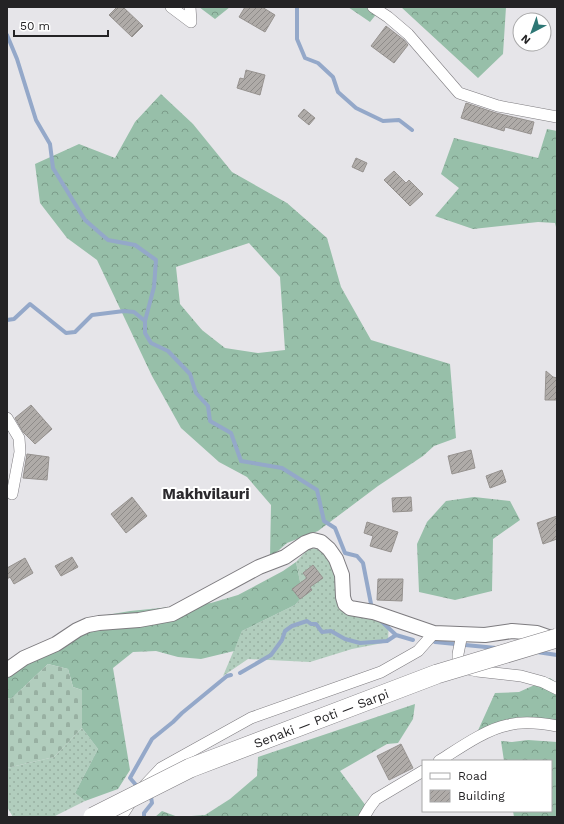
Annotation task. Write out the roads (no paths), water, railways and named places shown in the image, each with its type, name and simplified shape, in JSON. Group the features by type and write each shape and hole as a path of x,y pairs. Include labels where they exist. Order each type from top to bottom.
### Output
{"highway":[{"name":"Senaki — Poti — Sarpi","path":"93,817 197,765 437,674 557,639"}],"street":[{"path":"171,7 191,22 190,7"},
{"path":"373,7 388,17 408,34 459,93 498,106 557,117"},
{"path":"7,418 19,438 20,452 12,494"},
{"path":"7,670 24,658 56,644 77,630 88,625 139,620 172,614 258,567 285,557 305,543 313,540 321,542 329,549 336,559 342,575 345,604 350,608 373,612 434,632 461,638 512,631 537,633 557,639"},
{"path":"121,817 136,795 161,768 251,718 381,672 418,651 434,632"},
{"path":"461,638 458,662 463,668 521,676 543,682 557,689"},
{"path":"441,760 492,730 508,725 525,723 557,726"},
{"path":"364,817 376,799 422,772"}],"waterway":[{"path":"297,7 297,39 305,58 318,63 333,77 338,92 356,108 383,121 399,120 412,130"},
{"path":"7,35 17,59 36,120 50,144 53,168 85,220 108,240 135,245 156,260 154,287 145,321 145,333 151,343 168,351 190,374 196,393 208,406 210,421 231,433 241,461 282,468 317,490 324,521 335,528 345,553 357,556 363,563 372,609"},
{"path":"7,320 14,319 30,304 66,333 75,332 92,315 124,311 134,312 145,321"},
{"path":"379,619 396,635 413,640"},
{"path":"240,673 271,655 282,640 285,631 292,626 307,621 311,624 316,624 322,632 331,631 345,639 360,643 387,641 396,635"},
{"path":"435,642 496,648"},
{"path":"537,652 557,655"},
{"path":"136,785 130,778 152,739 227,676 231,675"},
{"path":"144,817 144,813 152,803 151,797 148,794"}],"district":[{"name":"Makhvilauri","path":"206,494"}]}
